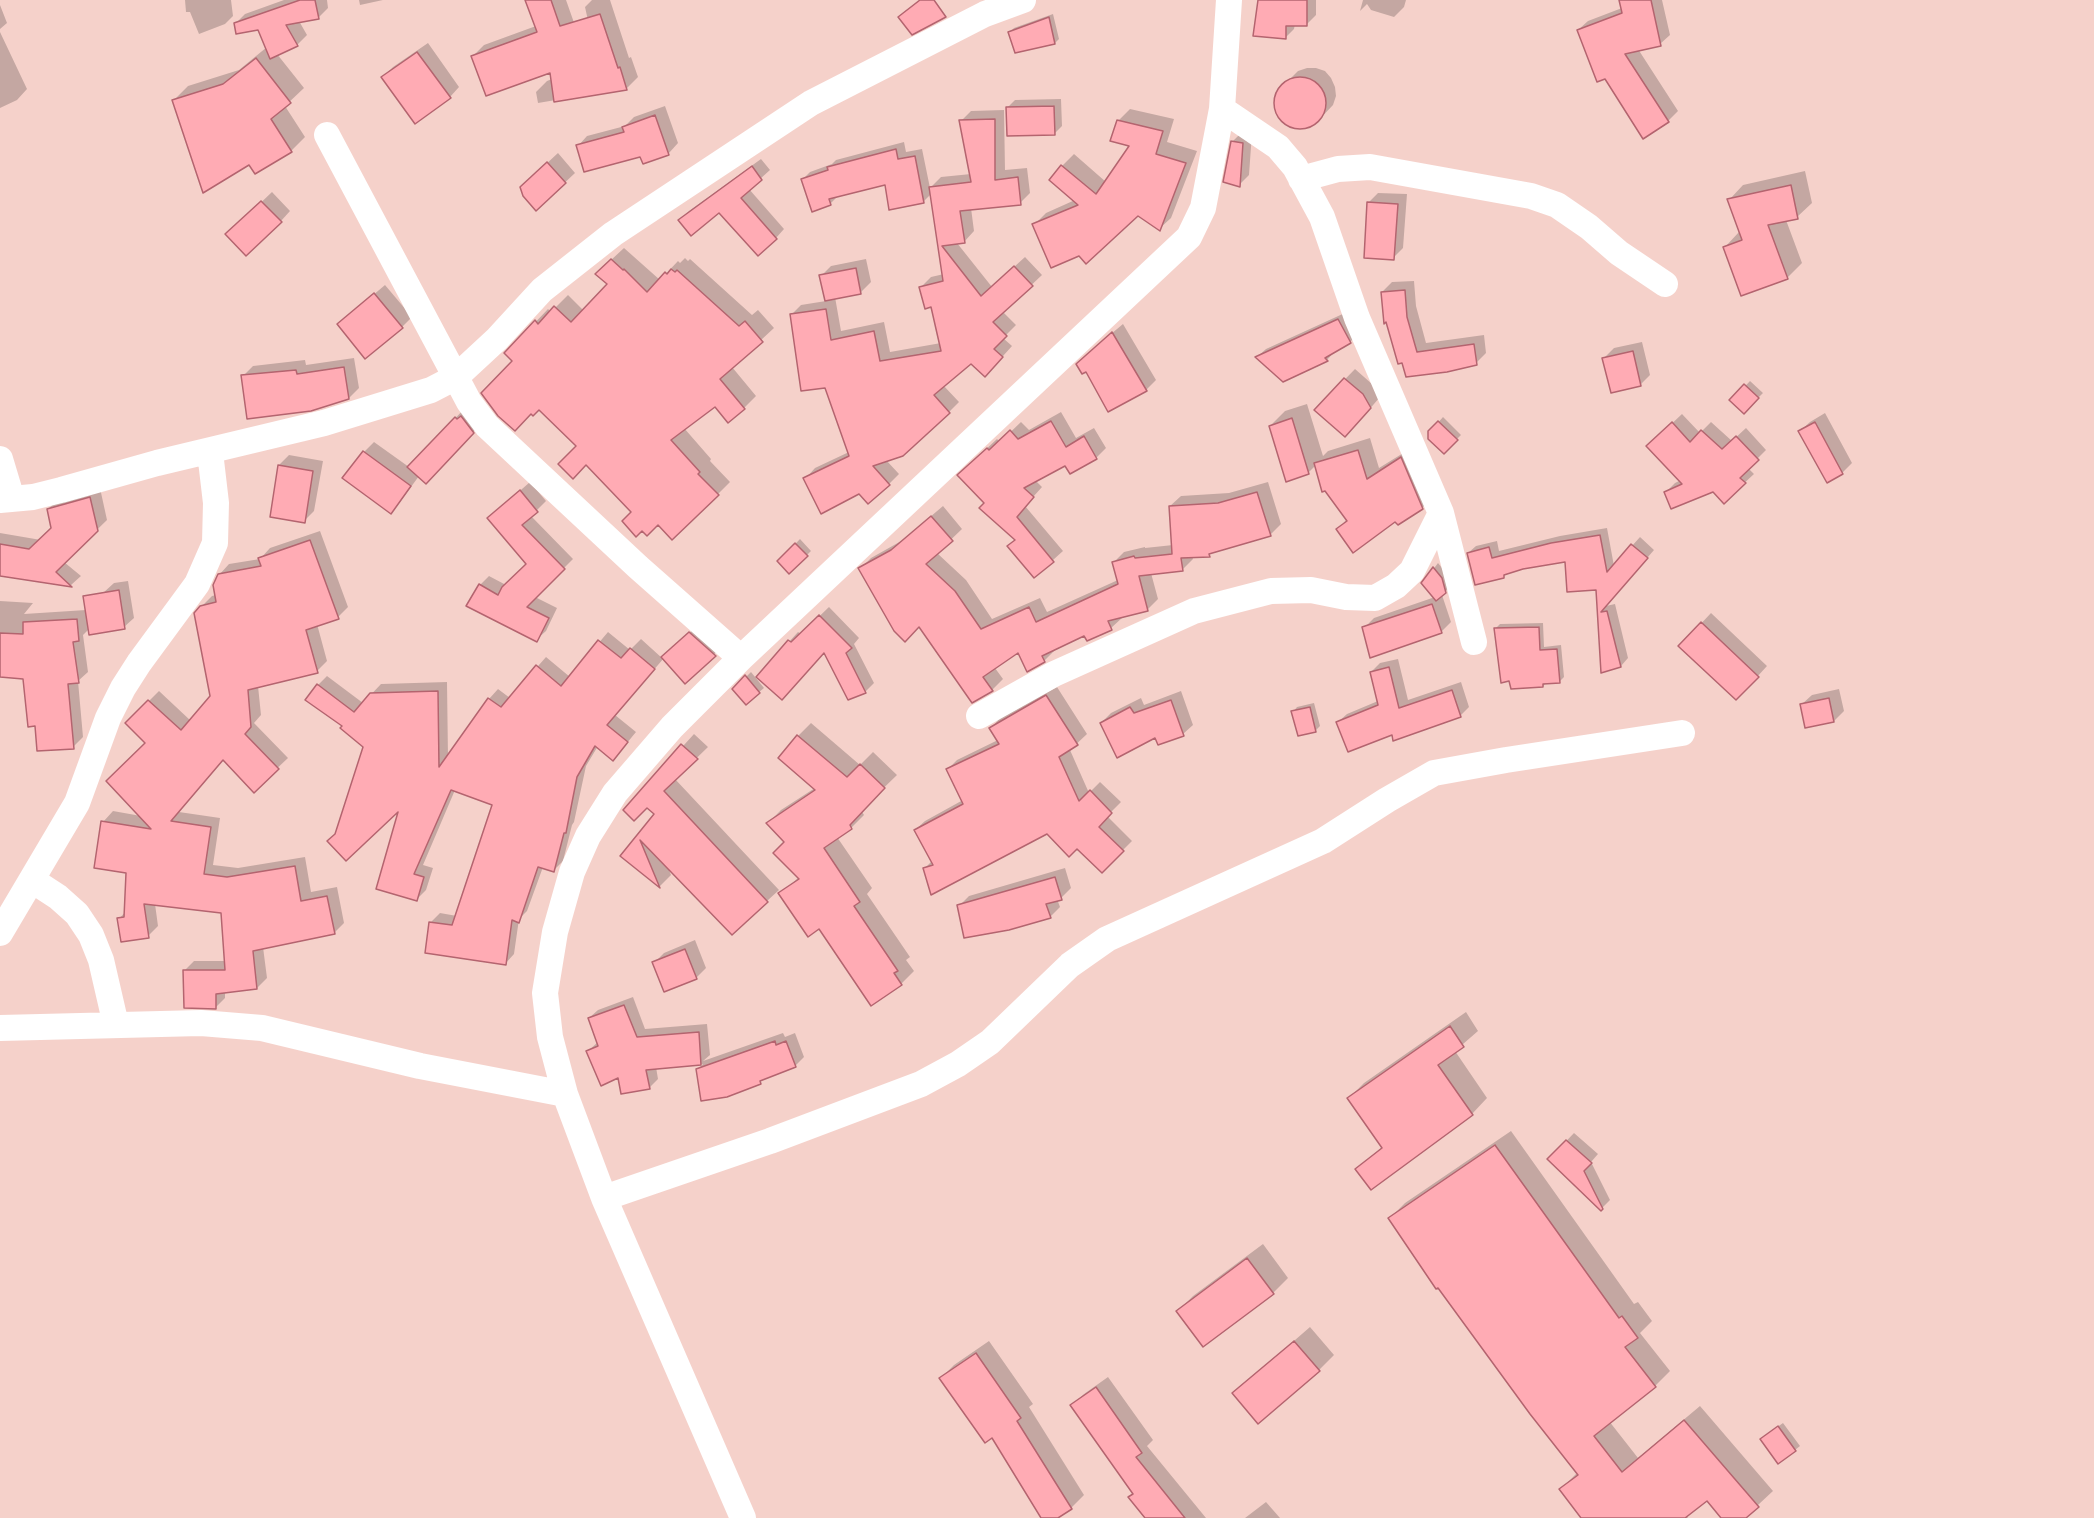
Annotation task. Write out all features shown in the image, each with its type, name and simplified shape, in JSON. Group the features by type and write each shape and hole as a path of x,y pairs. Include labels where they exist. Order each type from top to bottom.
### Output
{"street":[{"path":"0,459 6,500 61,490 157,463 324,423 409,398 456,377 497,339 542,290 613,234 811,103 985,14 1023,0"},
{"path":"743,1518 604,1198 566,1094 550,1037 546,993 555,932 572,872 588,836 615,793 672,727 741,658 1189,237 1203,208 1222,109 1229,0"},
{"path":"1222,109 1278,147 1294,167 1322,217 1357,318 1441,513 1474,642"},
{"path":"327,135 469,402 488,426 638,567 741,658"},
{"path":"1301,179 1338,169 1370,167 1531,196 1557,205 1589,227 1619,253 1665,284"},
{"path":"0,933 77,803 108,718 123,688 197,584 215,543 216,503 210,452"},
{"path":"979,716 1054,674 1194,611 1271,591 1311,590 1346,597 1376,598 1396,586 1412,571 1441,513"},
{"path":"604,1198 770,1141 921,1084 958,1064 990,1042 1070,964 1107,939 1323,841 1434,773 1682,733"},
{"path":"32,880 58,897 77,914 91,935 101,960 116,1025"},
{"path":"0,1028 201,1023 262,1028 430,1068 566,1094"}],"building":[{"path":"300,0 315,0 319,19 286,25 298,46 270,59 258,30 236,34 234,23"},
{"path":"525,0 551,0 560,26 600,14 627,90 554,102 550,73 486,96 471,56 537,32"},
{"path":"920,0 934,0 946,17 912,35 898,17"},
{"path":"1258,0 1307,0 1307,26 1286,26 1286,39 1253,36"},
{"path":"1619,0 1651,0 1661,46 1625,54 1669,122 1643,139 1605,79 1597,82 1577,30 1622,13"},
{"path":"1049,17 1055,44 1015,53 1008,32"},
{"path":"417,52 451,98 415,124 381,77"},
{"path":"256,58 291,103 271,119 292,152 255,174 249,165 203,193 172,100 223,84"},
{"path":"1295,77 1305,77 1319,84 1326,103 1319,122 1305,129 1295,129 1285,125 1278,118 1274,108 1274,98 1278,88 1285,81"},
{"path":"1054,106 1055,135 1007,136 1006,107"},
{"path":"655,115 669,155 643,164 640,157 584,172 576,145 624,132 622,127"},
{"path":"995,119 995,180 1018,177 1021,205 960,211 965,243 942,246 981,296 1014,266 1033,286 993,322 1007,336 994,349 1003,357 985,377 971,364 934,395 950,413 903,456 873,466 890,485 868,504 859,494 821,514 803,478 849,456 825,388 801,391 790,314 826,309 831,340 874,331 880,361 941,351 931,307 925,309 919,287 943,281 929,187 971,182 959,120"},
{"path":"1117,120 1163,131 1156,154 1186,163 1160,231 1138,216 1086,264 1079,256 1051,268 1032,224 1078,205 1049,180 1061,165 1096,194 1129,146 1110,141"},
{"path":"1231,141 1243,143 1240,187 1223,182"},
{"path":"896,149 898,159 915,156 924,203 889,210 885,185 829,199 831,205 812,212 801,179 828,170 827,167"},
{"path":"547,162 566,183 536,211 523,196 520,187"},
{"path":"752,166 762,180 741,198 777,239 758,256 719,213 691,236 678,220"},
{"path":"1791,185 1798,219 1768,225 1788,279 1741,296 1723,247 1742,240 1727,199"},
{"path":"261,201 282,222 246,256 225,234"},
{"path":"1367,202 1398,204 1394,260 1364,258"},
{"path":"611,259 647,292 665,272 667,274 671,269 675,272 677,270 739,326 745,321 763,342 720,379 745,409 728,423 715,407 671,440 700,472 698,474 719,495 672,540 658,525 647,536 642,531 636,537 622,521 631,512 586,465 573,479 558,464 576,446 539,410 533,416 531,414 515,431 498,416 481,393 512,361 504,353 535,320 538,324 554,306 571,322 607,284 595,274"},
{"path":"856,268 861,294 825,301 819,275"},
{"path":"1405,290 1407,317 1417,352 1474,344 1477,365 1447,372 1406,377 1402,363 1398,364 1386,322 1384,324 1381,292"},
{"path":"374,293 403,328 365,359 337,324"},
{"path":"1338,319 1351,343 1325,358 1328,361 1283,382 1255,357"},
{"path":"1112,332 1147,391 1108,412 1086,372 1082,374 1076,364"},
{"path":"1633,351 1641,386 1611,393 1602,358"},
{"path":"344,367 349,399 311,411 247,419 241,375 296,370 297,374"},
{"path":"1344,378 1363,394 1371,408 1345,437 1314,410"},
{"path":"1744,384 1759,398 1744,414 1729,400"},
{"path":"461,416 474,433 426,484 407,467 455,417 457,419"},
{"path":"1292,418 1309,474 1286,482 1269,426"},
{"path":"1051,421 1066,447 1084,436 1097,459 1070,474 1065,466 1024,488 1034,497 1017,517 1054,562 1034,578 1007,546 1015,540 979,508 984,503 957,475 1010,430 1018,439"},
{"path":"1438,421 1458,440 1444,454 1428,439 1428,431"},
{"path":"1672,422 1690,442 1701,430 1722,449 1736,436 1759,460 1740,478 1746,483 1724,504 1713,492 1671,509 1664,492 1682,484 1646,446"},
{"path":"1815,422 1843,474 1827,483 1798,431"},
{"path":"1358,450 1367,479 1401,457 1423,509 1398,525 1395,522 1353,553 1336,529 1347,521 1325,491 1322,492 1314,463"},
{"path":"363,451 411,486 391,514 342,478"},
{"path":"278,465 313,471 305,523 270,517"},
{"path":"520,490 538,512 522,525 565,569 527,607 549,618 537,642 466,606 479,584 498,595 502,587 526,564 487,518"},
{"path":"1257,492 1271,536 1209,554 1210,557 1181,558 1183,571 1139,576 1148,611 1108,621 1112,630 1087,641 1084,636 1042,656 1045,662 1027,672 1018,653 983,677 993,691 972,703 919,627 905,642 894,631 858,568 891,550 931,516 953,541 926,564 955,591 981,629 1029,607 1036,622 1118,584 1112,562 1134,556 1135,558 1172,554 1169,506 1218,503"},
{"path":"90,497 98,531 56,572 72,587 0,576 0,544 29,549 51,528 47,509"},
{"path":"1600,535 1607,572 1631,544 1648,558 1601,612 1607,611 1621,667 1601,673 1596,590 1567,592 1565,562 1523,569 1504,575 1504,578 1475,585 1467,553 1489,547 1492,558 1551,543"},
{"path":"310,540 339,619 306,630 318,673 248,690 251,727 245,734 279,769 254,793 223,760 171,821 211,827 204,874 227,877 295,866 301,901 327,896 335,934 253,951 257,989 216,994 216,1009 184,1008 183,970 225,970 221,913 144,904 149,938 121,942 117,918 124,917 126,873 94,868 101,821 151,829 106,781 145,743 125,723 148,700 181,730 210,696 194,613 200,606 216,602 213,585 218,574 261,566 258,558"},
{"path":"795,543 808,556 789,574 777,561"},
{"path":"1433,567 1442,578 1446,593 1436,601 1421,583"},
{"path":"119,590 125,629 89,635 83,596"},
{"path":"1432,604 1442,633 1370,658 1362,627"},
{"path":"819,615 852,648 846,653 866,693 848,700 824,653 782,700 756,677 788,640 791,642"},
{"path":"77,619 79,641 73,642 79,683 68,684 74,749 37,751 35,726 28,727 23,679 0,677 0,633 23,634 23,622"},
{"path":"1701,622 1759,677 1736,700 1678,646"},
{"path":"1539,627 1540,650 1557,649 1560,683 1543,684 1543,687 1511,689 1509,681 1501,683 1494,628"},
{"path":"689,632 716,656 685,684 661,657"},
{"path":"598,640 621,658 630,648 655,669 607,725 628,742 613,761 595,746 577,777 566,833 564,833 554,872 538,867 519,923 512,920 506,965 425,953 429,922 452,925 492,805 451,790 414,874 424,877 417,901 376,889 398,812 346,861 327,841 335,834 363,747 340,728 342,726 305,700 317,684 354,712 370,693 438,691 439,767 488,698 501,707 536,665 561,686"},
{"path":"1389,667 1399,708 1452,690 1461,717 1393,741 1392,735 1348,752 1336,722 1378,705 1370,672"},
{"path":"745,675 760,693 746,705 732,689"},
{"path":"1046,695 1078,745 1059,757 1079,801 1090,790 1112,813 1099,827 1124,851 1102,873 1077,849 1069,857 1047,834 931,895 923,868 933,865 914,830 963,804 946,769 999,744 989,728"},
{"path":"1829,698 1834,722 1805,728 1800,704"},
{"path":"1171,700 1184,736 1158,745 1155,738 1117,758 1100,723 1130,707 1134,713"},
{"path":"1310,707 1316,732 1298,736 1291,711"},
{"path":"797,735 847,777 860,764 885,788 850,825 852,829 824,848 860,902 854,906 898,971 894,973 902,985 871,1006 819,929 808,937 778,893 799,879 773,853 784,842 766,823 815,790 778,758"},
{"path":"681,744 698,759 664,791 768,902 732,935 640,840 660,888 620,856 654,814 647,808 634,821 623,810"},
{"path":"1055,877 1062,900 1046,904 1051,918 1009,930 964,938 957,905"},
{"path":"685,949 697,979 664,992 652,962"},
{"path":"624,1005 637,1037 699,1032 701,1065 646,1070 650,1089 621,1094 618,1078 601,1086 586,1051 598,1046 588,1018"},
{"path":"1450,1026 1464,1047 1438,1065 1473,1115 1371,1190 1355,1169 1382,1148 1347,1098"},
{"path":"775,1041 776,1045 786,1041 796,1067 727,1097 701,1101 696,1069"},
{"path":"1566,1140 1592,1163 1584,1171 1603,1209 1601,1211 1547,1159"},
{"path":"1495,1145 1619,1318 1622,1316 1638,1338 1625,1347 1656,1387 1594,1436 1622,1472 1684,1420 1759,1507 1746,1518 1721,1518 1707,1501 1685,1518 1581,1518 1559,1489 1578,1475 1530,1414 1438,1288 1436,1289 1388,1218"},
{"path":"1247,1258 1274,1294 1203,1347 1176,1311"},
{"path":"1294,1341 1320,1371 1258,1424 1232,1393"},
{"path":"976,1353 1021,1418 1017,1421 1072,1509 1058,1518 1041,1518 992,1438 985,1443 939,1378"},
{"path":"1096,1387 1142,1453 1136,1457 1185,1518 1145,1518 1128,1497 1133,1494 1070,1405"},
{"path":"1778,1426 1796,1451 1778,1464 1760,1439"}]}
